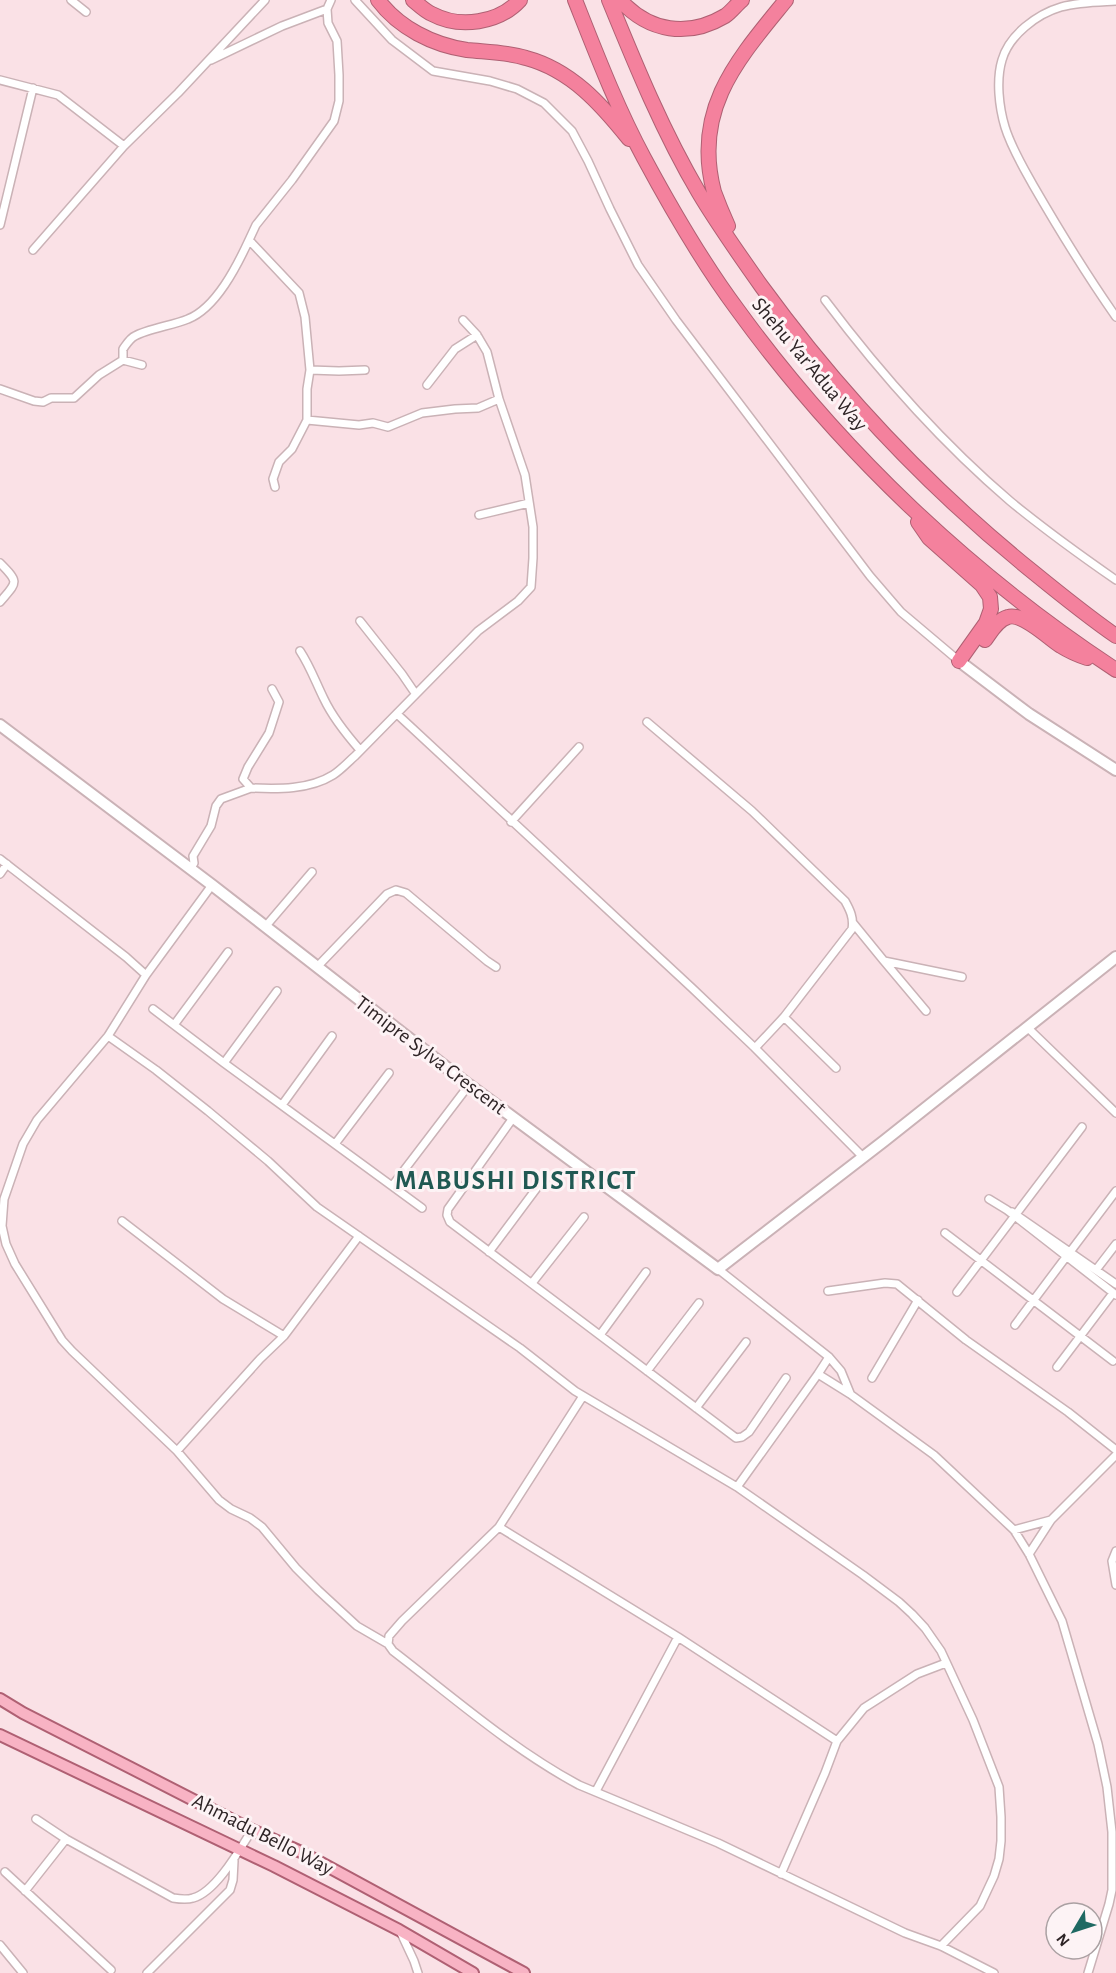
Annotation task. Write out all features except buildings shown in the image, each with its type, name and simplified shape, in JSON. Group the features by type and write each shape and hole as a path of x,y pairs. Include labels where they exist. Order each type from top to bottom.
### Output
{"highway":[{"path":"378,0 405,26 434,42 465,50 499,52 528,58 578,84 603,107 643,157"},
{"path":"413,0 432,14 454,22 478,22 498,16 520,0"},
{"name":"Shehu Yar'Adua Way","path":"576,0 615,96 643,157 698,250 736,308 780,365 824,417 904,500 950,543 1044,621 1112,668"},
{"name":"Shehu Yar'Adua Way","path":"609,0 647,92 699,193 738,253 812,353 903,456 952,503 1000,545 1112,632"},
{"path":"621,0 636,14 662,28 684,30 705,26 727,15 741,0"},
{"path":"738,253 715,192 710,168 711,127 717,100 727,79 740,57 786,0"},
{"path":"904,500 929,538 982,585 990,597 991,609 986,623 962,664"},
{"path":"962,664 996,626 1008,616 1016,616 1060,645 1112,668"}],"main road":[{"name":"Ahmadu Bello Way","path":"0,1699 252,1830 301,1852 524,1973"},
{"name":"Ahmadu Bello Way","path":"0,1735 240,1849 399,1930 473,1973"}],"street":[{"path":"71,0 86,12"},
{"path":"33,250 124,146 265,0"},
{"path":"123,360 123,350 134,336 187,320 203,310 215,297 239,261 256,225 292,180 334,121 339,101 337,41 328,23 327,9 331,0"},
{"path":"355,0 392,40 433,71 490,81 517,89 544,103 572,131 638,265 676,320 889,599 909,620 962,664 1029,714 1116,770"},
{"path":"1116,1 1086,2 1061,7 1031,22 1013,39 1002,59 999,80 1000,106 1006,129 1021,163 1084,272 1116,317"},
{"path":"207,62 282,26 327,9"},
{"path":"0,80 58,95 124,146"},
{"path":"0,225 33,88"},
{"path":"249,240 299,293 305,317 310,370 307,389 307,420 292,449 279,462 273,478 275,487"},
{"path":"825,300 891,383 972,466 1052,535 1116,580"},
{"path":"190,868 194,863 193,856 211,826 220,799 251,788 294,787 316,783 333,774 397,714 477,631 518,602 531,587 533,537 525,475 499,399 488,352 463,320"},
{"path":"427,385 454,350 477,335"},
{"path":"0,388 34,401 74,398 99,375 123,360 142,364"},
{"path":"310,370 365,370"},
{"path":"307,420 359,425 373,423 388,427 422,413 478,408 499,399"},
{"path":"479,515 529,503"},
{"path":"0,563 14,576 15,581 13,587 0,602"},
{"path":"360,621 415,693"},
{"path":"300,651 339,725 360,750"},
{"path":"251,788 243,780 248,767 269,733 279,702 272,689"},
{"path":"397,714 755,1048 863,1157"},
{"path":"647,722 752,811 845,901 853,923 926,1011"},
{"name":"Timipre Sylva Crescent","path":"0,725 190,868 469,1085 718,1269 829,1356 841,1371 850,1394"},
{"path":"511,822 579,747"},
{"path":"0,859 146,975"},
{"path":"0,874 7,864"},
{"path":"265,927 312,872"},
{"path":"212,885 146,975 108,1036 37,1120 22,1144 4,1199 2,1226 6,1244 15,1264 62,1340 177,1451 219,1500 262,1527 296,1568 357,1626 388,1644 393,1652 530,1756 571,1780 718,1843 994,1973"},
{"path":"317,967 387,894 396,890 406,893 496,967"},
{"path":"755,1048 784,1017 848,934 853,923"},
{"path":"174,1024 228,952"},
{"path":"718,1269 1116,957"},
{"path":"884,960 962,977"},
{"path":"224,1063 277,991"},
{"path":"153,1009 422,1208"},
{"path":"784,1017 836,1068"},
{"path":"1028,1028 1116,1113"},
{"path":"108,1036 208,1111 268,1161 317,1207 520,1348 583,1396 737,1487 899,1602 925,1628 941,1651 973,1720 999,1786 1001,1841 994,1876 980,1906 940,1946"},
{"path":"282,1105 332,1036"},
{"path":"335,1144 390,1073"},
{"path":"392,1186 469,1085"},
{"path":"513,1118 448,1209 447,1215 450,1222 736,1438 748,1432 786,1378"},
{"path":"957,1292 1082,1126"},
{"path":"489,1252 542,1181"},
{"path":"1015,1325 1116,1191"},
{"path":"989,1198 1068,1254 1115,1294 1058,1367"},
{"path":"532,1283 584,1217"},
{"path":"122,1221 223,1299 284,1336"},
{"path":"945,1233 1113,1361"},
{"path":"177,1451 260,1359 284,1336 359,1236"},
{"path":"1096,1270 1116,1244"},
{"path":"1068,1254 1116,1284"},
{"path":"600,1335 646,1272"},
{"path":"828,1291 885,1283 897,1284 966,1340 1068,1412 1116,1450"},
{"path":"872,1378 918,1300"},
{"path":"647,1371 699,1303"},
{"path":"696,1408 746,1342"},
{"path":"737,1487 829,1356"},
{"name":"Timipre Sylva Crescent","path":"818,1374 850,1394 934,1455 1014,1530 1029,1554 1062,1621 1098,1744 1107,1787 1112,1832 1113,1905 1088,1973"},
{"path":"388,1644 389,1636 402,1621 499,1527 583,1396"},
{"path":"1029,1554 1051,1520 1116,1455"},
{"path":"1014,1530 1051,1520"},
{"path":"499,1527 678,1637 837,1741"},
{"path":"1116,1551 1112,1561 1116,1585"},
{"path":"596,1791 678,1637"},
{"path":"781,1874 837,1741 864,1708 917,1674 946,1663"},
{"path":"36,1819 66,1839 173,1898 192,1899 202,1894 234,1862 252,1830"},
{"path":"25,1891 66,1839"},
{"path":"147,1973 230,1890 234,1862"},
{"path":"5,1872 111,1970"},
{"path":"399,1930 418,1973"},
{"path":"0,1945 23,1973"}],"district":[{"name":"MABUSHI DISTRICT","path":"516,1180"}]}
